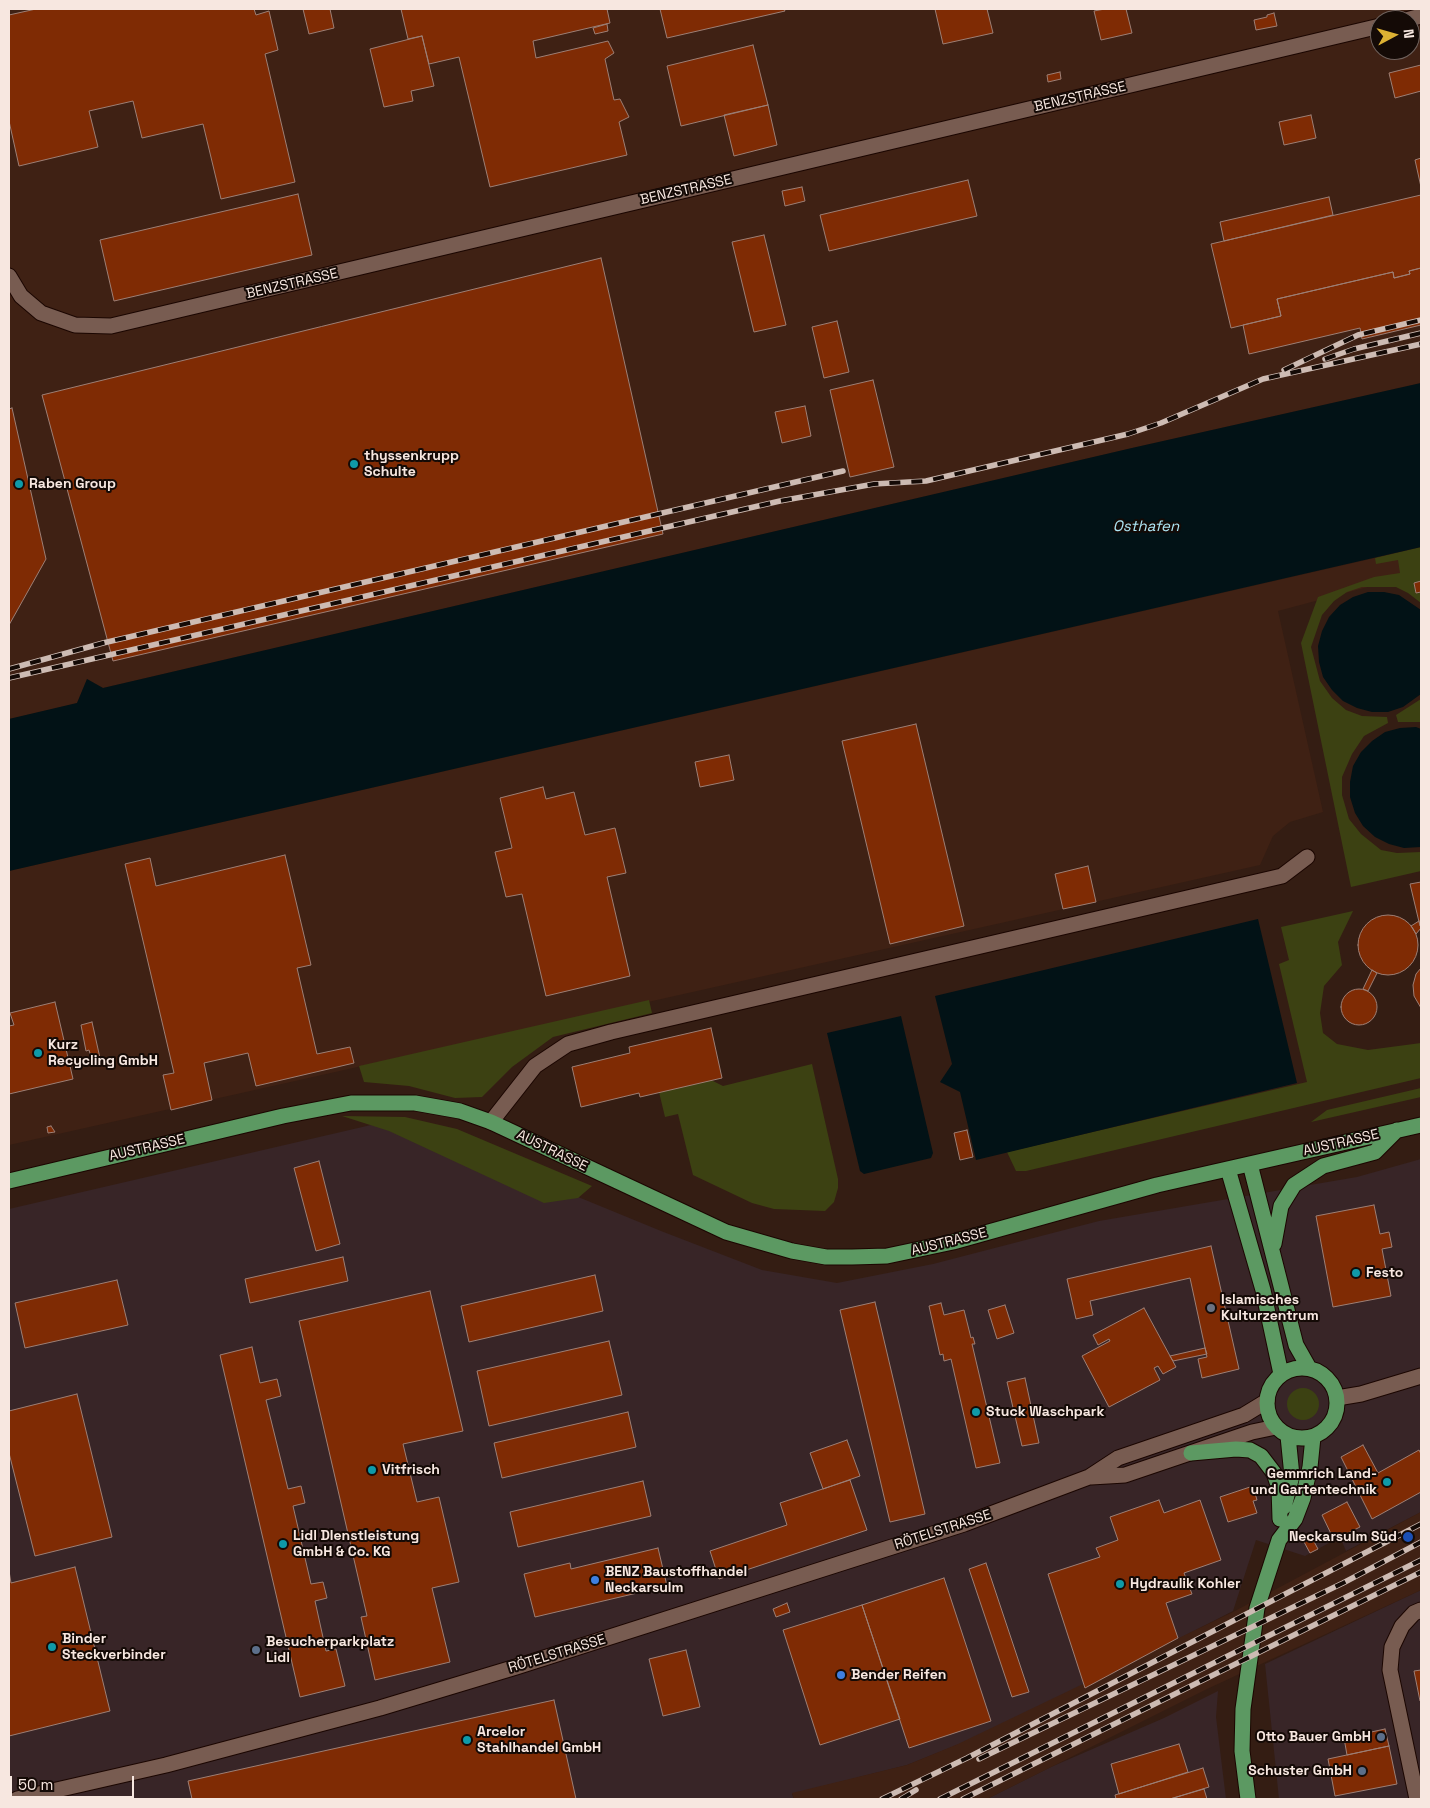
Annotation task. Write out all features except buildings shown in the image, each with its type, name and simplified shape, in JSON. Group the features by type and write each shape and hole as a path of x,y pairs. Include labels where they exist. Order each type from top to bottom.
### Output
{"main road":[{"name":"AUSTRASSE","path":"9,1181 283,1116 352,1103 383,1101 415,1103 460,1111 491,1122 726,1232 792,1251 826,1257 887,1256 944,1244 1156,1185 1421,1125"},
{"path":"1273,1252 1274,1234 1281,1206 1294,1185 1323,1166 1375,1152 1397,1130"},
{"path":"1250,1164 1296,1345 1309,1368"},
{"path":"1228,1169 1263,1290 1281,1374"},
{"path":"1280,1520 1292,1476 1282,1431 1268,1410 1267,1401 1271,1386 1281,1374 1299,1367 1309,1368 1325,1375 1335,1389 1337,1398 1334,1418 1329,1426 1313,1437 1296,1438 1282,1431"},
{"path":"1279,1540 1295,1519 1302,1498 1310,1467 1313,1437"},
{"path":"1191,1453 1236,1449 1250,1450 1262,1456 1269,1463 1277,1480 1280,1520 1279,1540 1258,1602 1243,1709 1242,1751 1248,1799"}],"street":[{"name":"BENZSTRASSE","path":"9,276 21,296 41,313 75,325 111,326 1370,28"},
{"path":"491,1122 535,1066 568,1044 610,1032 1282,876 1307,857"},
{"path":"1337,1398 1361,1394 1421,1376"},
{"name":"RÖTELSTRASSE","path":"16,1799 166,1765 272,1737 516,1667 964,1524 1089,1477 1118,1458 1244,1415 1267,1401"},
{"name":"RÖTELSTRASSE","path":"1089,1477 1125,1475 1191,1453 1282,1431"},
{"path":"1417,1799 1390,1670 1392,1647 1402,1626 1414,1613 1421,1610"}],"shaded area":[{"path":"9,9 1421,9 1421,383 1132,448 103,688 87,679 77,703 9,719"},
{"path":"1401,552 1405,577 1278,611 1323,812 1290,822 1273,836 1260,865 9,1145 9,871"},
{"path":"371,1125 415,1130 661,1231 762,1270 837,1283 933,1264 1099,1221 1357,1177 1421,1159 1421,1512 1346,1551 1340,1537 1305,1556 1256,1540 1233,1611 1015,1722 907,1765 792,1794 794,1799 9,1799 9,1209"},
{"path":"1421,1512 1421,1590 1207,1689 987,1799 794,1799 792,1793 907,1765 958,1744 1233,1612"},
{"path":"1421,1590 1421,1799 1279,1799 1265,1664"},
{"path":"1218,1691 1216,1717 1226,1799 987,1799 1051,1767 1164,1718"}],"green space":[{"path":"1421,547 1421,581 1414,583 1416,593 1421,592 1421,603 1396,587 1362,587 1347,592 1334,601 1322,615 1311,647 1320,681 1332,698 1346,710 1362,716 1387,717 1388,723 1364,736 1352,754 1342,777 1342,795 1349,819 1361,834 1381,850 1397,853 1421,852 1421,871 1351,887 1301,643 1318,597 1374,577 1400,573 1398,560 1376,564 1375,558"},
{"path":"1421,699 1421,722 1398,722 1396,715"},
{"path":"1353,911 1338,942 1342,965 1324,986 1320,1013 1323,1033 1337,1044 1368,1050 1421,1043 1421,1078 1026,1171 1016,1171 1007,1152 1307,1082 1279,964 1289,960 1281,927"},
{"path":"649,1000 652,1013 553,1037 512,1067 482,1097 455,1098 409,1086 364,1082 359,1066"},
{"path":"812,1064 838,1179 838,1188 834,1202 825,1211 774,1209 752,1203 693,1175 678,1114 665,1117 659,1092 711,1080 723,1086"},
{"path":"1421,1088 1421,1097 1311,1122 1327,1110"},
{"path":"342,1116 405,1117 457,1129 592,1186 578,1198 544,1203 389,1131"},
{"path":"1303,1388 1315,1392 1319,1404 1315,1416 1303,1420 1291,1416 1287,1404 1291,1392"}],"water":[{"name":"Osthafen","path":"1421,383 1421,547 9,871 9,719 77,703 87,679 103,688 1132,448"},
{"path":"1368,592 1384,592 1399,595 1421,610 1421,694 1403,707 1388,712 1372,712 1357,708 1343,701 1323,677 1319,662 1318,646 1322,631 1329,617 1340,605 1353,597"},
{"path":"1416,727 1421,729 1421,847 1404,848 1389,844 1375,837 1363,826 1355,813 1350,797 1350,782 1353,766 1361,752 1372,741 1385,732 1400,728"},
{"path":"1258,919 1297,1083 976,1160 960,1092 940,1082 952,1064 935,996"},
{"path":"901,1016 933,1153 931,1158 864,1174 860,1171 827,1033"}],"railway":[{"path":"1284,370 1358,335 1421,320"},
{"path":"1325,359 1354,349 1421,333"},
{"path":"9,678 780,501 874,484 926,481 1128,434 1161,423 1263,379 1421,344"},
{"path":"9,669 103,643 843,471"},
{"path":"882,1799 967,1758 1421,1524"},
{"path":"979,1759 1343,1583 1421,1542"},
{"path":"940,1799 1421,1560"},
{"path":"963,1799 1421,1572"},
{"path":"901,1799 916,1790"}],"place":[{"name":"thyssenkrupp Schulte","path":"354,464"},
{"name":"Raben Group","path":"19,484"},
{"name":"Kurz Recycling GmbH","path":"38,1053"},
{"name":"Festo","path":"1356,1273"},
{"name":"Islamisches Kulturzentrum","path":"1211,1308"},
{"name":"Stuck Waschpark","path":"976,1412"},
{"name":"Vitfrisch","path":"372,1470"},
{"name":"Gemmrich Land- und Gartentechnik","path":"1387,1482"},
{"name":"Neckarsulm Süd","path":"1408,1537"},
{"name":"Lidl DIenstleistung GmbH & Co. KG","path":"283,1544"},
{"name":"BENZ Baustoffhandel Neckarsulm","path":"595,1580"},
{"name":"Hydraulik Kohler","path":"1120,1584"},
{"name":"Binder Steckverbinder","path":"52,1647"},
{"name":"Besucherparkplatz Lidl","path":"256,1650"},
{"name":"Bender Reifen","path":"841,1675"},
{"name":"Otto Bauer GmbH","path":"1381,1737"},
{"name":"Arcelor Stahlhandel GmbH","path":"467,1740"},
{"name":"Schuster GmbH","path":"1362,1771"}]}
